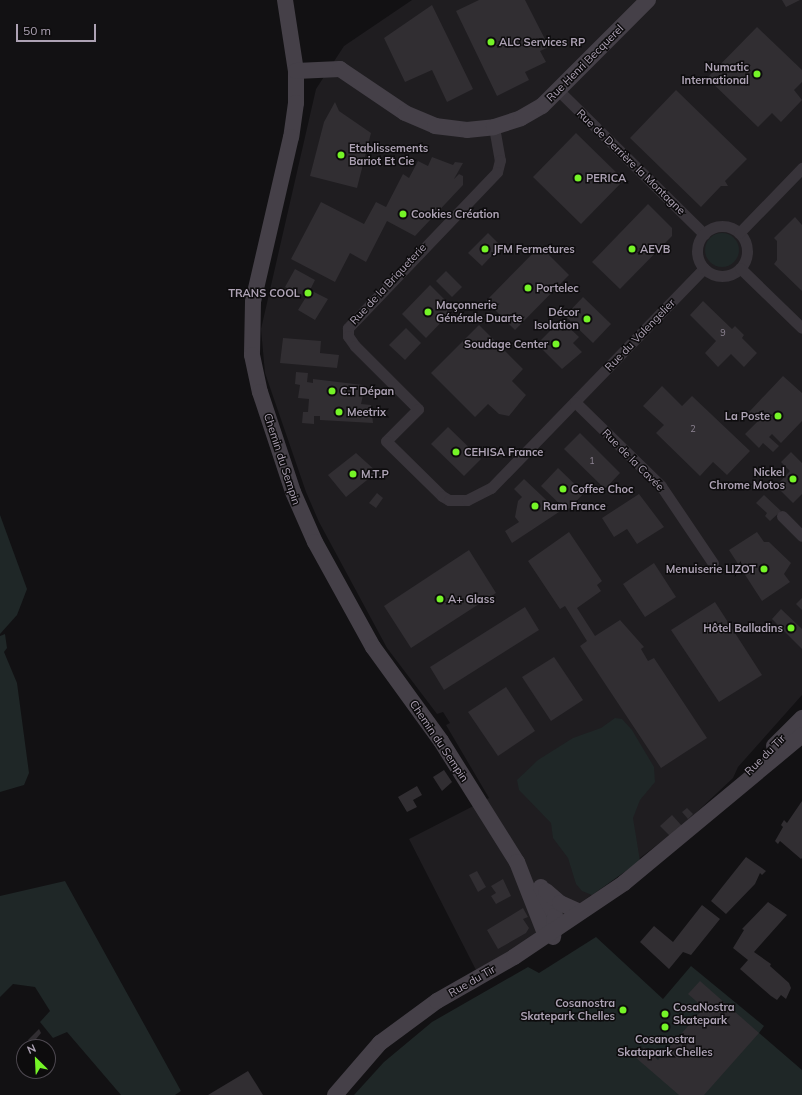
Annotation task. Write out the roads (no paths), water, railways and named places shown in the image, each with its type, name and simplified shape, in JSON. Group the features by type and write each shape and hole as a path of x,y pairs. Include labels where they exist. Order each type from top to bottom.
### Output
{"street":[{"name":"Chemin du Sempin","path":"285,0 296,71 291,137 251,316 252,355 260,392 293,492 318,548 373,648 438,737 517,862 551,933"},
{"name":"Rue Henri Becquerel","path":"296,71 340,70 405,113 435,126 467,130 494,127 530,114 558,91 648,0"},
{"name":"Rue de Derrière la Montagne","path":"558,91 704,234"},
{"name":"Rue de la Briqueterie","path":"494,127 500,160 497,172 356,316 349,324 348,336 418,409 386,441 442,496 449,500 467,500 485,492 575,402"},
{"path":"739,233 802,168"},
{"path":"722,226 739,233 747,249 740,268 724,275 704,268 697,251 704,234 722,226"},
{"name":"Rue du Valengelier","path":"575,402 704,268"},
{"path":"740,268 802,328"},
{"name":"Rue de la Cavée","path":"575,402 661,486 712,563"},
{"path":"782,516 802,535"},
{"name":"Rue du Tir","path":"728,793 802,718"},
{"name":"Rue du Tir","path":"335,1095 380,1043 438,1001 551,933 624,883 728,793 802,735"},
{"name":"Chemin du Sempin","path":"517,862 541,887 560,903 580,912"},
{"name":"Rue du Tir","path":"346,1095 374,1061 425,1019 525,962 604,906 624,883"},
{"name":"Chemin du Sempin","path":"541,887 555,916 551,933"},
{"path":"465,996 553,937 551,933"}],"place":[{"name":"ALC Services RP","path":"491,42"},
{"name":"Numatic International","path":"757,74"},
{"name":"Etablissements Bariot Et Cie","path":"341,155"},
{"name":"PERICA","path":"578,178"},
{"name":"Cookies Création","path":"403,214"},
{"name":"JFM Fermetures","path":"485,249"},
{"name":"AEVB","path":"632,249"},
{"name":"Portelec","path":"528,288"},
{"name":"TRANS COOL","path":"308,293"},
{"name":"Maçonnerie Générale Duarte","path":"428,312"},
{"name":"Décor Isolation","path":"587,319"},
{"name":"Soudage Center","path":"556,344"},
{"name":"C.T Dépan","path":"332,391"},
{"name":"Meetrix","path":"339,412"},
{"name":"La Poste","path":"778,416"},
{"name":"CEHISA France","path":"456,452"},
{"name":"M.T.P","path":"353,474"},
{"name":"Nickel Chrome Motos","path":"793,479"},
{"name":"Coffee Choc","path":"563,489"},
{"name":"Ram France","path":"535,506"},
{"name":"Menuiserie LIZOT","path":"764,569"},
{"name":"A+ Glass","path":"440,599"},
{"name":"Hôtel Balladins","path":"791,628"},
{"name":"Cosanostra Skatepark Chelles","path":"623,1010"},
{"name":"CosaNostra Skatepark","path":"665,1014"},
{"name":"Cosanostra Skatapark Chelles","path":"665,1027"}]}
